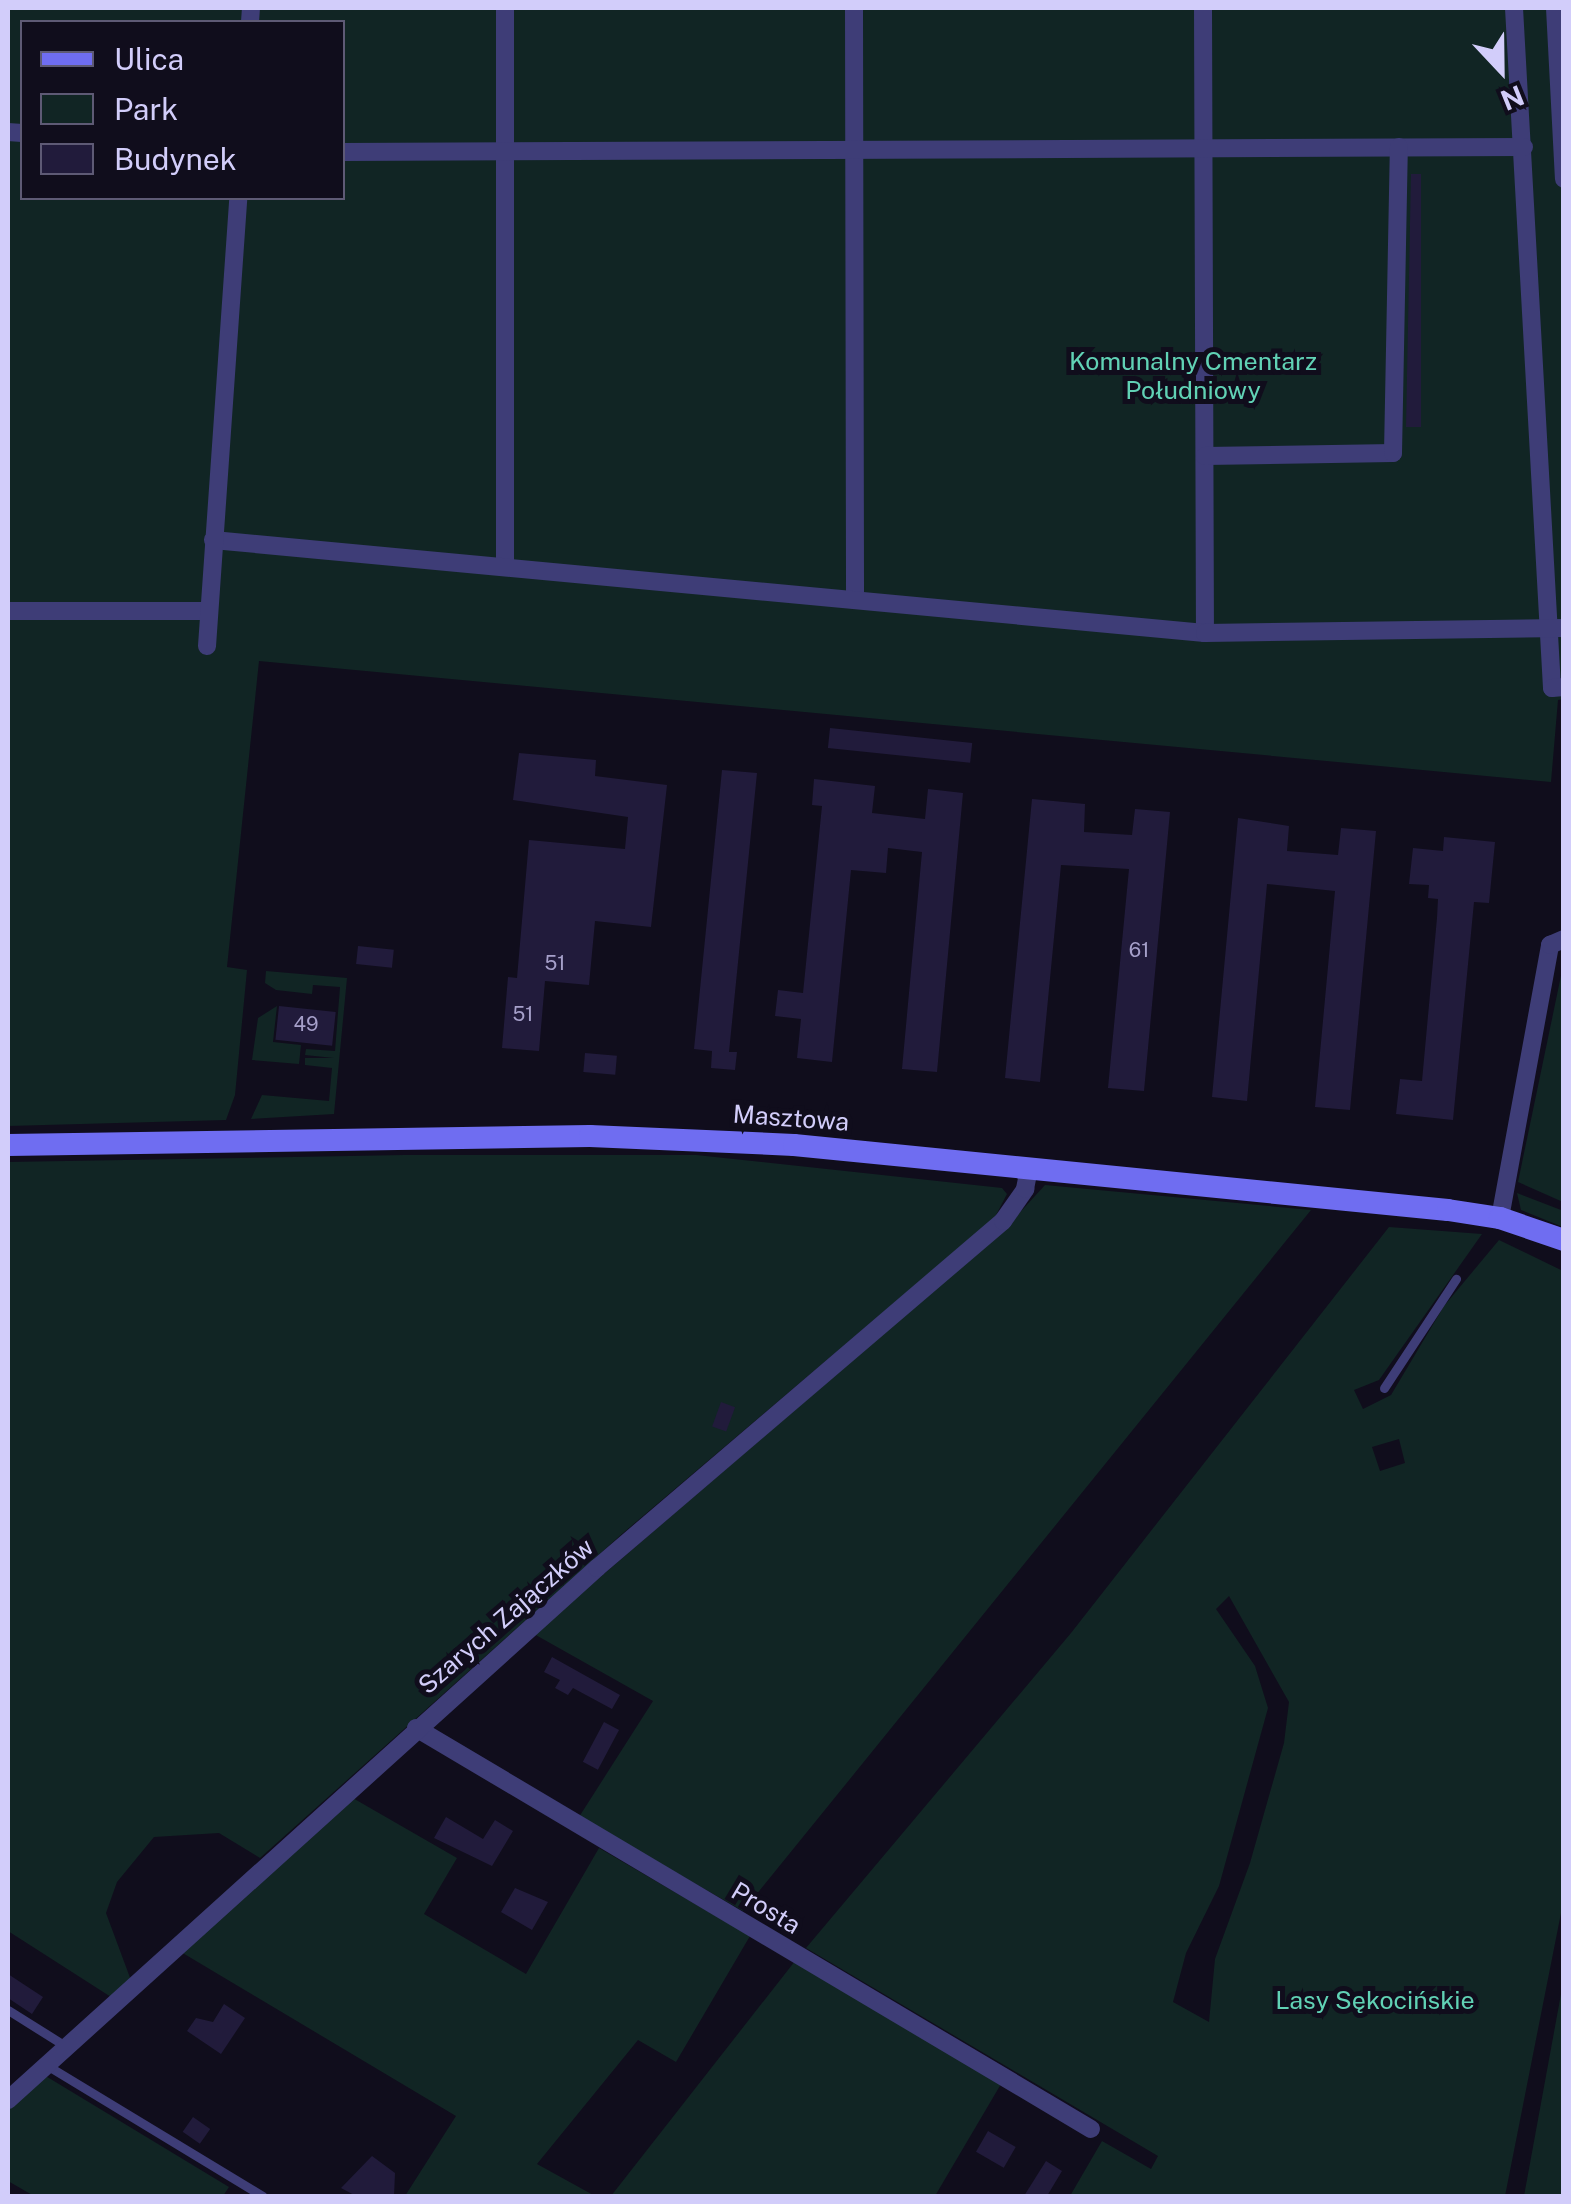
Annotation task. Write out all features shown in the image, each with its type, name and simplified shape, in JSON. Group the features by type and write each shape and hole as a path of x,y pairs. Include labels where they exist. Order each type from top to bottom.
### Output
{"street":[{"path":"504,8 505,567"},
{"path":"854,8 855,600"},
{"path":"1203,8 1205,633"},
{"path":"1514,8 1556,629 1552,688 1564,687"},
{"path":"1556,8 1564,178"},
{"path":"1204,456 1393,453 1400,147"},
{"path":"345,152 1524,147"},
{"path":"207,646 238,200"},
{"path":"213,540 1205,633 1556,629"},
{"path":"8,611 208,611"},
{"path":"1496,1227 1550,945 1564,940"},
{"name":"Masztowa","path":"8,1145 654,1137 1029,1168 1496,1227 1564,1240"},
{"name":"Szarych Zajączków","path":"8,2100 416,1728 1002,1221 1025,1190 1029,1168"},
{"name":"Prosta","path":"416,1728 1091,2129"}],"lane":[{"path":"1384,1388 1456,1279"},
{"path":"8,2010 67,2048"},
{"path":"48,2066 264,2196"}],"green space":[{"name":"Komunalny Cmentarz Południowy","path":"8,8 1563,8 1564,699 1558,700 1551,782 259,661 227,967 247,970 235,1095 226,1120 8,1126"},
{"path":"1563,966 1563,1202 1518,1182"},
{"path":"266,971 347,978 334,1114 251,1119 262,1095 329,1101 332,1068 305,1065 305,1058 334,1058 305,1055 306,1049 335,1051 340,987 313,985 312,994 276,990 265,983"},
{"path":"277,1006 273,1042 301,1045 299,1064 252,1060 258,1018"},
{"path":"696,1155 1002,1188 1007,1194 995,1217 623,1533 260,1858 219,1833 154,1837 117,1882 106,1913 132,1983 111,1997 8,1931 8,1162"},
{"path":"1045,1185 1311,1210 743,1911 579,1817 653,1701 534,1634 1002,1232"},
{"path":"1517,1193 1561,1210 1563,1227 1521,1210"},
{"name":"Lasy Sękocińskie","path":"1389,1227 1482,1234 1379,1380 1354,1390 1363,1409 1391,1395 1444,1306 1499,1240 1563,1271 1563,1903 1505,2196 1070,2196 1102,2141 1151,2169 1158,2156 806,1948 1071,1633","holes":["1399,1439 1405,1463 1380,1471 1372,1447","1229,1596 1289,1702 1284,1743 1250,1863 1215,1959 1209,2022 1173,2002 1186,1953 1219,1886 1268,1708 1255,1666 1216,1609"]},
{"path":"351,1797 457,1858 424,1914 526,1974 599,1848 750,1936 676,2062 638,2040 537,2164 595,2196 405,2196 456,2116 181,1952"},
{"path":"795,1961 1001,2084 935,2196 611,2196"},
{"path":"1563,1983 1563,2196 1524,2196"},
{"path":"44,2075 229,2187 223,2196 34,2196 8,2181 8,2108"}],"building":[{"path":"1411,174 1421,174 1421,427 1406,427"},
{"path":"830,728 972,743 970,763 828,748"},
{"path":"519,753 596,760 595,776 667,785 651,927 595,921 589,985 545,981 539,1051 502,1048 508,977 517,978 529,840 625,849 628,817 513,800"},
{"path":"722,770 757,773 729,1052 737,1052 735,1070 711,1068 712,1051 694,1049"},
{"path":"814,779 875,786 872,813 925,819 928,789 963,793 937,1072 902,1069 922,852 888,848 886,873 851,870 832,1062 797,1058 801,1019 775,1016 778,990 803,993 822,806 812,805"},
{"path":"1032,799 1085,804 1084,832 1132,835 1135,809 1170,812 1144,1091 1108,1088 1129,869 1061,865 1040,1082 1005,1078"},
{"path":"1238,818 1289,826 1287,851 1338,855 1341,828 1376,831 1350,1110 1315,1107 1335,891 1267,884 1247,1101 1212,1097"},
{"path":"1444,837 1495,842 1489,903 1474,902 1453,1120 1396,1114 1400,1079 1422,1081 1437,918 1438,899 1428,898 1429,885 1409,884 1413,848 1443,851"},
{"path":"358,946 394,950 392,968 356,964"},
{"path":"279,1006 336,1012 332,1046 275,1040"},
{"path":"585,1053 617,1056 615,1075 583,1072"},
{"path":"721,1402 735,1407 726,1432 712,1426"},
{"path":"552,1657 620,1695 612,1709 573,1688 568,1695 555,1688 560,1680 544,1672"},
{"path":"604,1722 619,1730 598,1770 583,1762"},
{"path":"446,1817 483,1839 495,1820 513,1831 492,1866 434,1838"},
{"path":"515,1888 548,1902 532,1930 501,1912"},
{"path":"8,1974 43,1997 32,2014 8,1998"},
{"path":"224,2004 245,2018 221,2054 187,2031 196,2018 213,2022"},
{"path":"193,2117 210,2129 200,2144 183,2132"},
{"path":"988,2131 1016,2147 1004,2168 976,2152"},
{"path":"372,2156 395,2173 394,2196 356,2196 341,2188"},
{"path":"1046,2161 1062,2171 1047,2196 1024,2196"}]}
